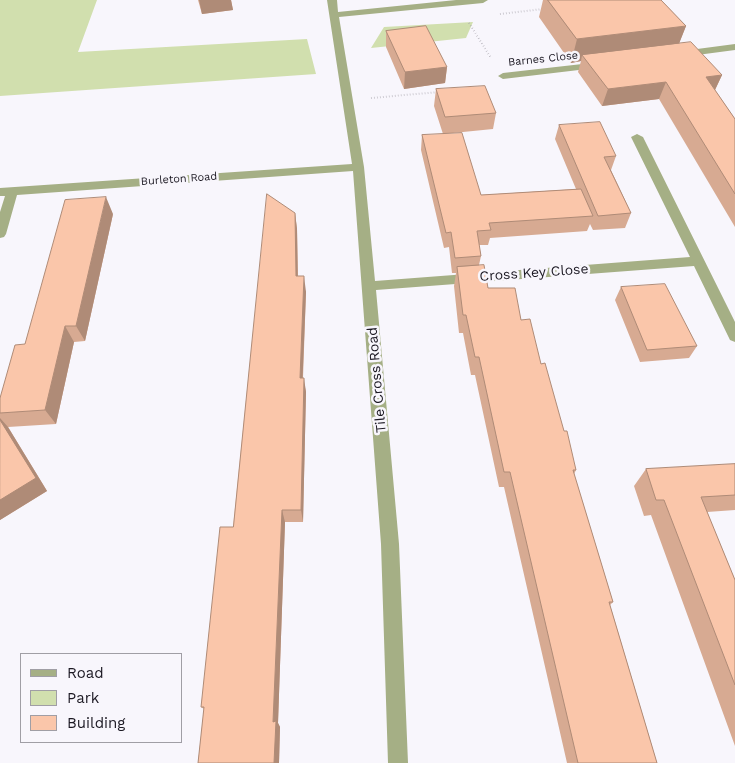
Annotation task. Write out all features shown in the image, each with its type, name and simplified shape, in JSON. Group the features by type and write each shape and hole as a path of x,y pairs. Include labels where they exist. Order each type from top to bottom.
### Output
{"street":[{"path":"333,7 483,0"},
{"name":"Tile Cross Road","path":"333,7 358,167 369,286 390,544 398,763"},
{"path":"670,56 735,48"},
{"name":"Barnes Close","path":"503,76 613,63"},
{"path":"638,136 735,336"},
{"name":"Burleton Road","path":"6,191 358,167"},
{"path":"0,234 6,191"},
{"name":"Cross Key Close","path":"369,286 699,261"}],"path":[{"path":"494,14 551,8"},
{"path":"465,17 503,76"},
{"path":"348,100 447,92"}],"green space":[{"path":"0,0 97,0 78,52 307,39 316,74 0,96"},
{"path":"473,22 466,38 371,48 384,27"}],"building":[{"path":"548,0 661,0 686,26 577,39"},
{"path":"426,26 447,67 405,72 386,31"},
{"path":"691,42 722,75 706,77 735,119 735,194 666,82 608,89 582,55"},
{"path":"485,86 496,113 445,117 436,89"},
{"path":"600,122 616,156 604,157 631,213 598,216 559,125"},
{"path":"462,133 481,195 581,189 593,216 489,223 491,230 477,231 481,256 455,258 451,232 446,233 422,135"},
{"path":"267,194 295,213 296,276 304,276 300,378 304,378 301,510 282,510 273,722 276,721 274,763 198,763 204,707 201,707 220,527 233,527"},
{"path":"106,197 76,326 65,326 45,410 0,413 0,398 15,345 25,344 65,200"},
{"path":"484,265 488,288 515,288 521,320 530,319 541,364 545,363 564,431 567,431 576,470 573,470 613,602 609,602 657,763 578,763 510,472 504,472 479,357 475,357 466,315 463,315 457,267"},
{"path":"665,284 697,346 647,350 621,287"},
{"path":"0,420 36,478 0,500"},
{"path":"735,464 735,495 701,497 735,580 735,685 664,500 656,500 646,469"}]}
